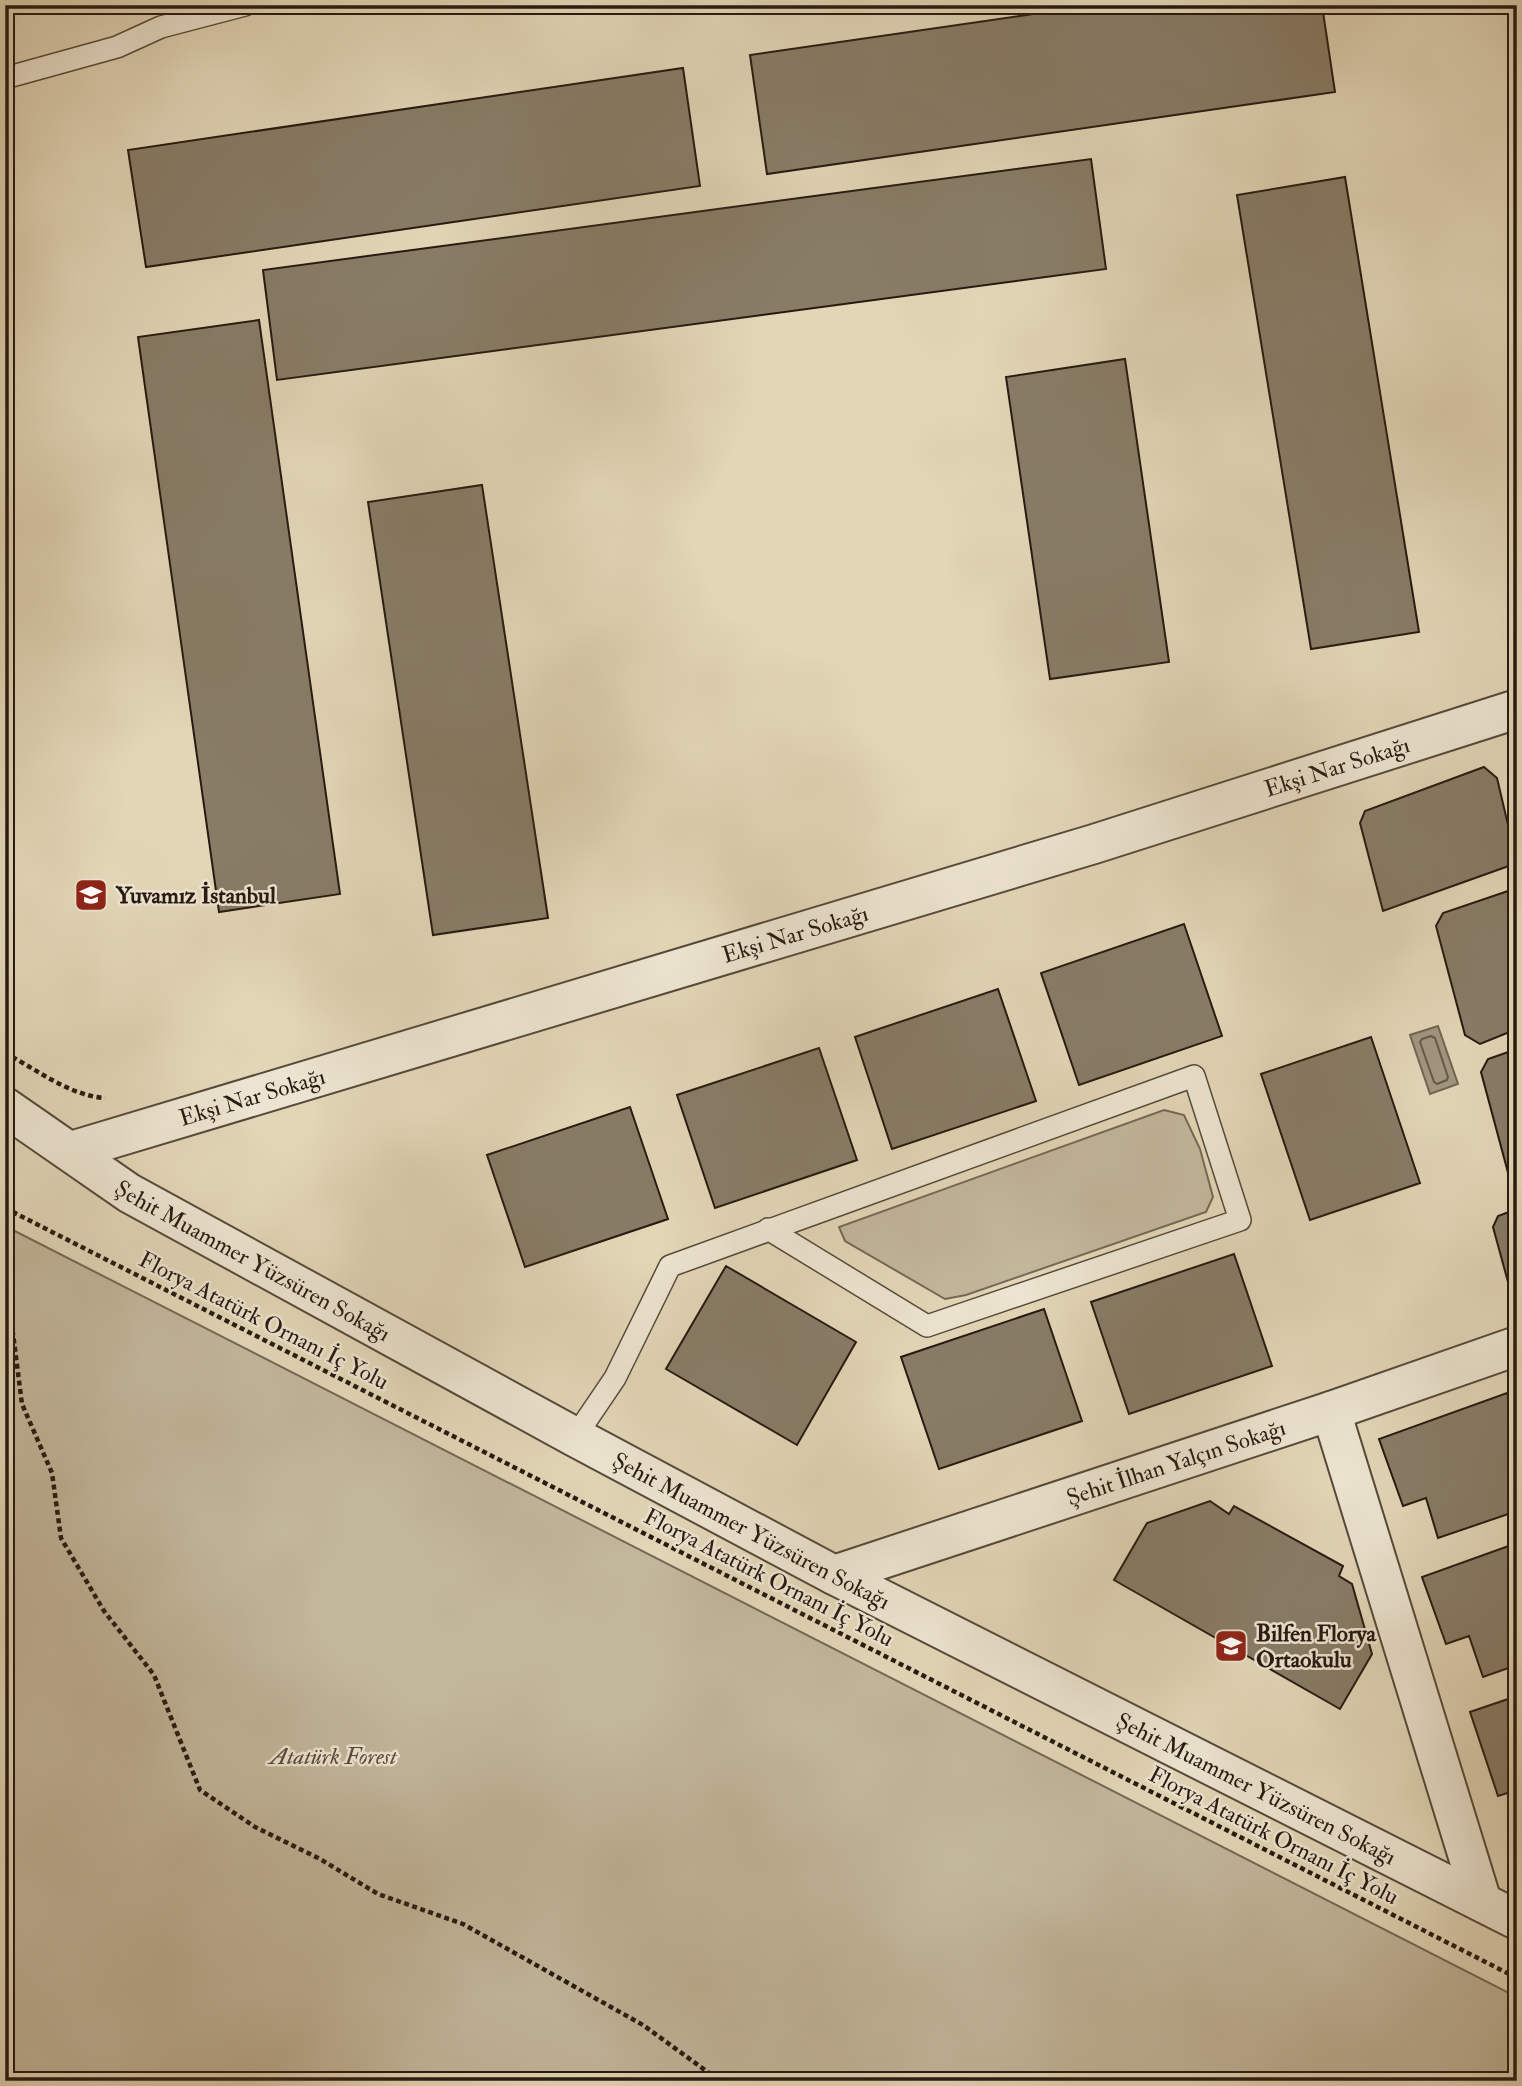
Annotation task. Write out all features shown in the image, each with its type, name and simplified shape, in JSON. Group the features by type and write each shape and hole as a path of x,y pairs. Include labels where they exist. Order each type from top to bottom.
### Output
{"street":[{"name":"Ekşi Nar Sokağı","path":"71,1151 1094,844 1517,709"},
{"name":"Şehit Muammer Yüzsüren Sokağı","path":"5,1107 129,1193 575,1437 834,1574 1517,1920"},
{"name":"Şehit İlhan Yalçın Sokağı","path":"834,1574 1517,1346"},
{"path":"1331,1410 1482,1902"}],"lane":[{"path":"5,78 117,47 162,27 245,5"},
{"path":"575,1437 615,1378 670,1266 768,1229 1194,1076 1240,1220 928,1326 768,1229"}],"path":[{"path":"5,1052 75,1091 108,1098"},
{"name":"Florya Atatürk Ornanı İç Yolu","path":"5,1208 1517,1978"},
{"path":"5,1271 22,1404 52,1473 61,1538 104,1611 154,1675 200,1790 255,1827 320,1859 378,1894 463,1924 643,2025 720,2081"}],"green space":[{"path":"1164,1110 1184,1115 1200,1149 1213,1197 1206,1212 966,1295 945,1299 845,1241 839,1227"},
{"name":"Atatürk Forest","path":"5,1226 1517,1997 1517,2081 5,2081"}],"water":[{"path":"1438,1026 1458,1084 1430,1094 1410,1035"}],"building":[{"path":"1096,5 1322,5 1335,92 767,174 750,55"},
{"path":"683,68 700,186 146,267 128,150"},
{"path":"1091,159 1106,269 277,380 263,270"},
{"path":"1345,177 1419,632 1311,649 1237,195"},
{"path":"259,320 340,894 219,912 138,337"},
{"path":"1125,359 1169,662 1050,679 1006,377"},
{"path":"482,485 548,918 433,935 368,502"},
{"path":"1484,767 1497,778 1517,863 1383,911 1360,823 1365,811"},
{"path":"1517,888 1517,1029 1480,1044 1465,1035 1436,926 1443,913"},
{"path":"1184,924 1222,1036 1079,1085 1041,973"},
{"path":"998,989 1036,1101 892,1149 855,1037"},
{"path":"1371,1037 1420,1183 1310,1220 1261,1074"},
{"path":"819,1048 857,1160 715,1208 677,1095"},
{"path":"1517,1049 1517,1184 1510,1180 1481,1072 1488,1059"},
{"path":"630,1107 668,1219 525,1267 487,1155"},
{"path":"1517,1209 1517,1315 1493,1227 1498,1216"},
{"path":"1234,1254 1272,1366 1129,1414 1091,1302"},
{"path":"726,1266 856,1342 797,1445 666,1369"},
{"path":"1044,1309 1082,1421 939,1469 901,1357"},
{"path":"1507,1393 1517,1420 1517,1472 1510,1475 1517,1492 1517,1511 1438,1538 1426,1498 1403,1506 1379,1439"},
{"path":"1210,1501 1229,1514 1234,1506 1343,1566 1339,1576 1352,1584 1372,1654 1340,1709 1114,1580 1147,1523"},
{"path":"1517,1543 1517,1665 1483,1677 1469,1636 1446,1644 1422,1577"},
{"path":"1517,1696 1517,1790 1498,1796 1470,1712"}],"place":[{"name":"Yuvamız İstanbul","path":"91,895"},
{"name":"Bilfen Florya Ortaokulu","path":"1231,1646"}]}
